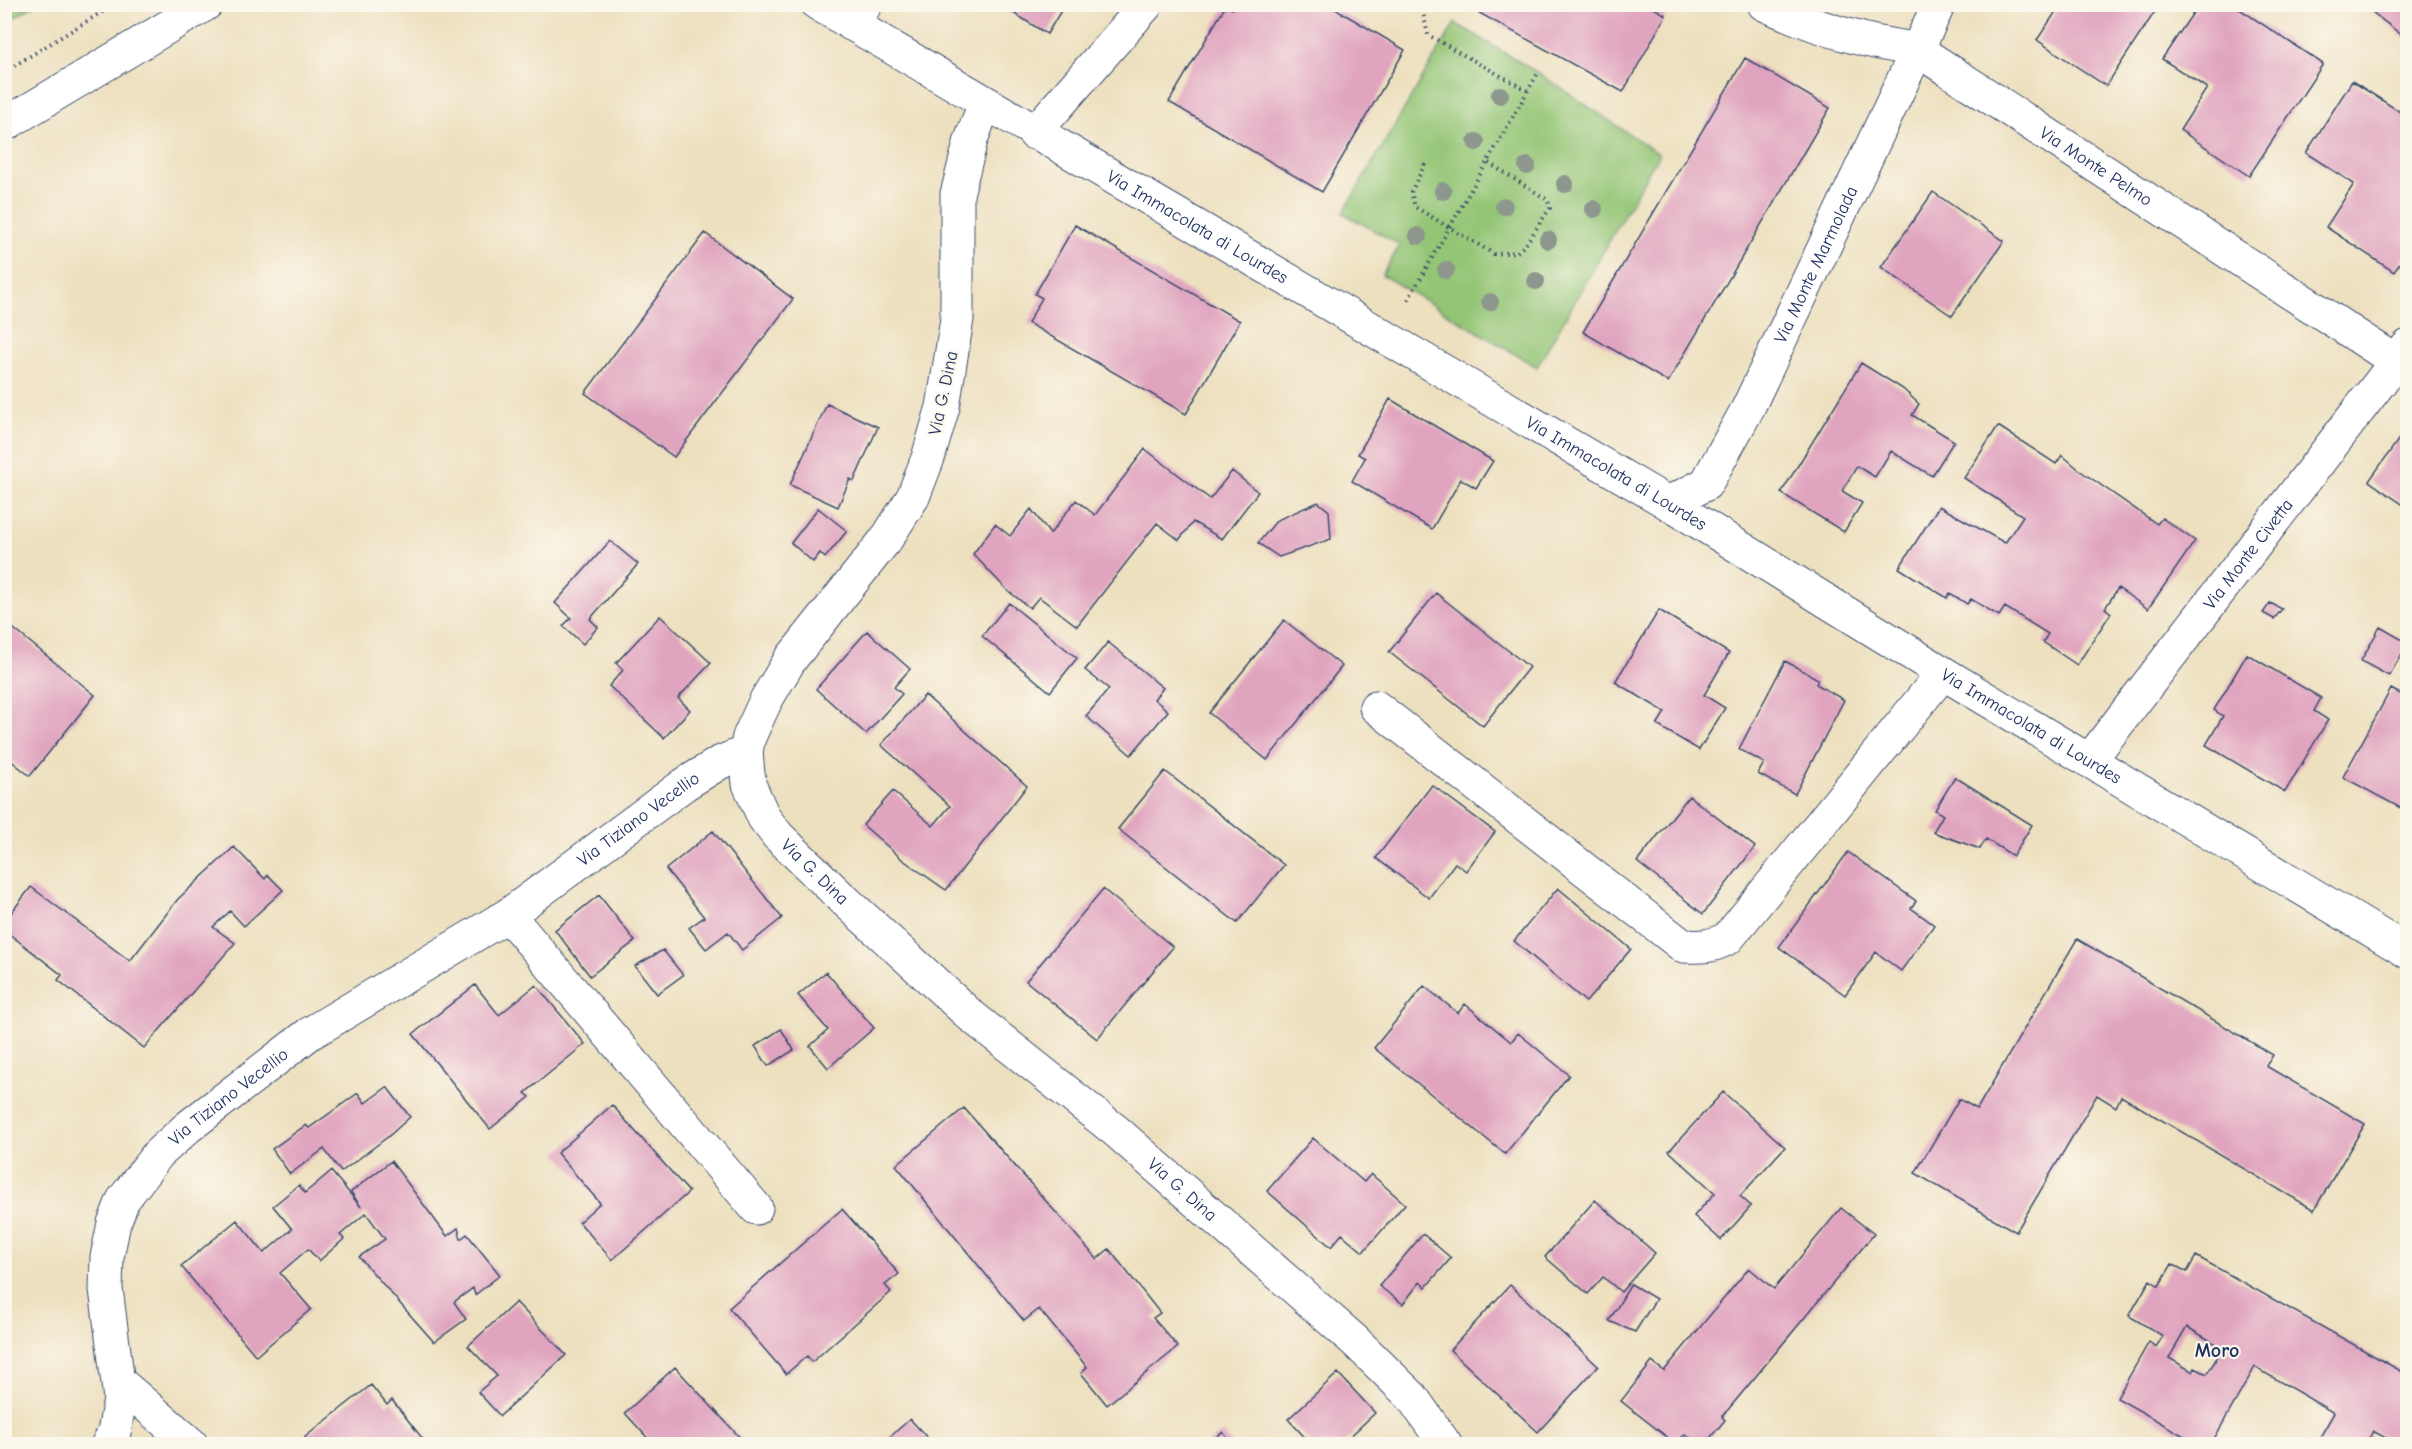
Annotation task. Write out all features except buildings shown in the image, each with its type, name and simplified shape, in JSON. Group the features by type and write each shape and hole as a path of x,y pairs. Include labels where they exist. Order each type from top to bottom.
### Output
{"street":[{"path":"4,125 206,4"},
{"name":"Via Immacolata di Lourdes","path":"818,4 858,14 985,103 1034,133 1668,503 1943,673 2408,952"},
{"path":"1034,133 1147,4"},
{"name":"Via Monte Pelmo","path":"1764,4 1793,17 1865,40 1916,50 2404,359"},
{"name":"Via Monte Marmolada","path":"1668,503 1706,484 1748,408 1939,4"},
{"name":"Via G. Dina","path":"985,103 966,158 957,194 957,318 943,407 928,458 913,497 887,538 790,660 766,700 749,738 746,752 749,784 756,802 778,836 970,1015 1116,1131 1355,1341 1412,1397 1445,1444"},
{"name":"Via Monte Civetta","path":"2089,761 2404,359"},
{"path":"1376,707 1683,946 1701,947 1715,946 1728,938 1943,673"},
{"name":"Via Tiziano Vecellio","path":"108,1444 118,1417 119,1382 106,1289 108,1257 114,1223 123,1200 158,1154 188,1126 309,1034 508,915 685,783 718,763 746,752"},
{"path":"508,915 756,1208"},
{"path":"119,1382 191,1444"}],"path":[{"path":"4,72 115,4"},
{"path":"1421,4 1428,35 1528,91"},
{"path":"1408,300 1538,73"},
{"path":"1425,164 1411,192 1415,207 1494,254 1517,252 1526,244 1550,208 1548,200 1487,162"}],"green space":[{"path":"5,4 35,4 35,5 5,23"},
{"path":"1455,23 1538,73 1659,154 1537,367 1382,275 1400,245 1343,213"}],"district":[{"name":"Moro","path":"2217,1350"}]}
